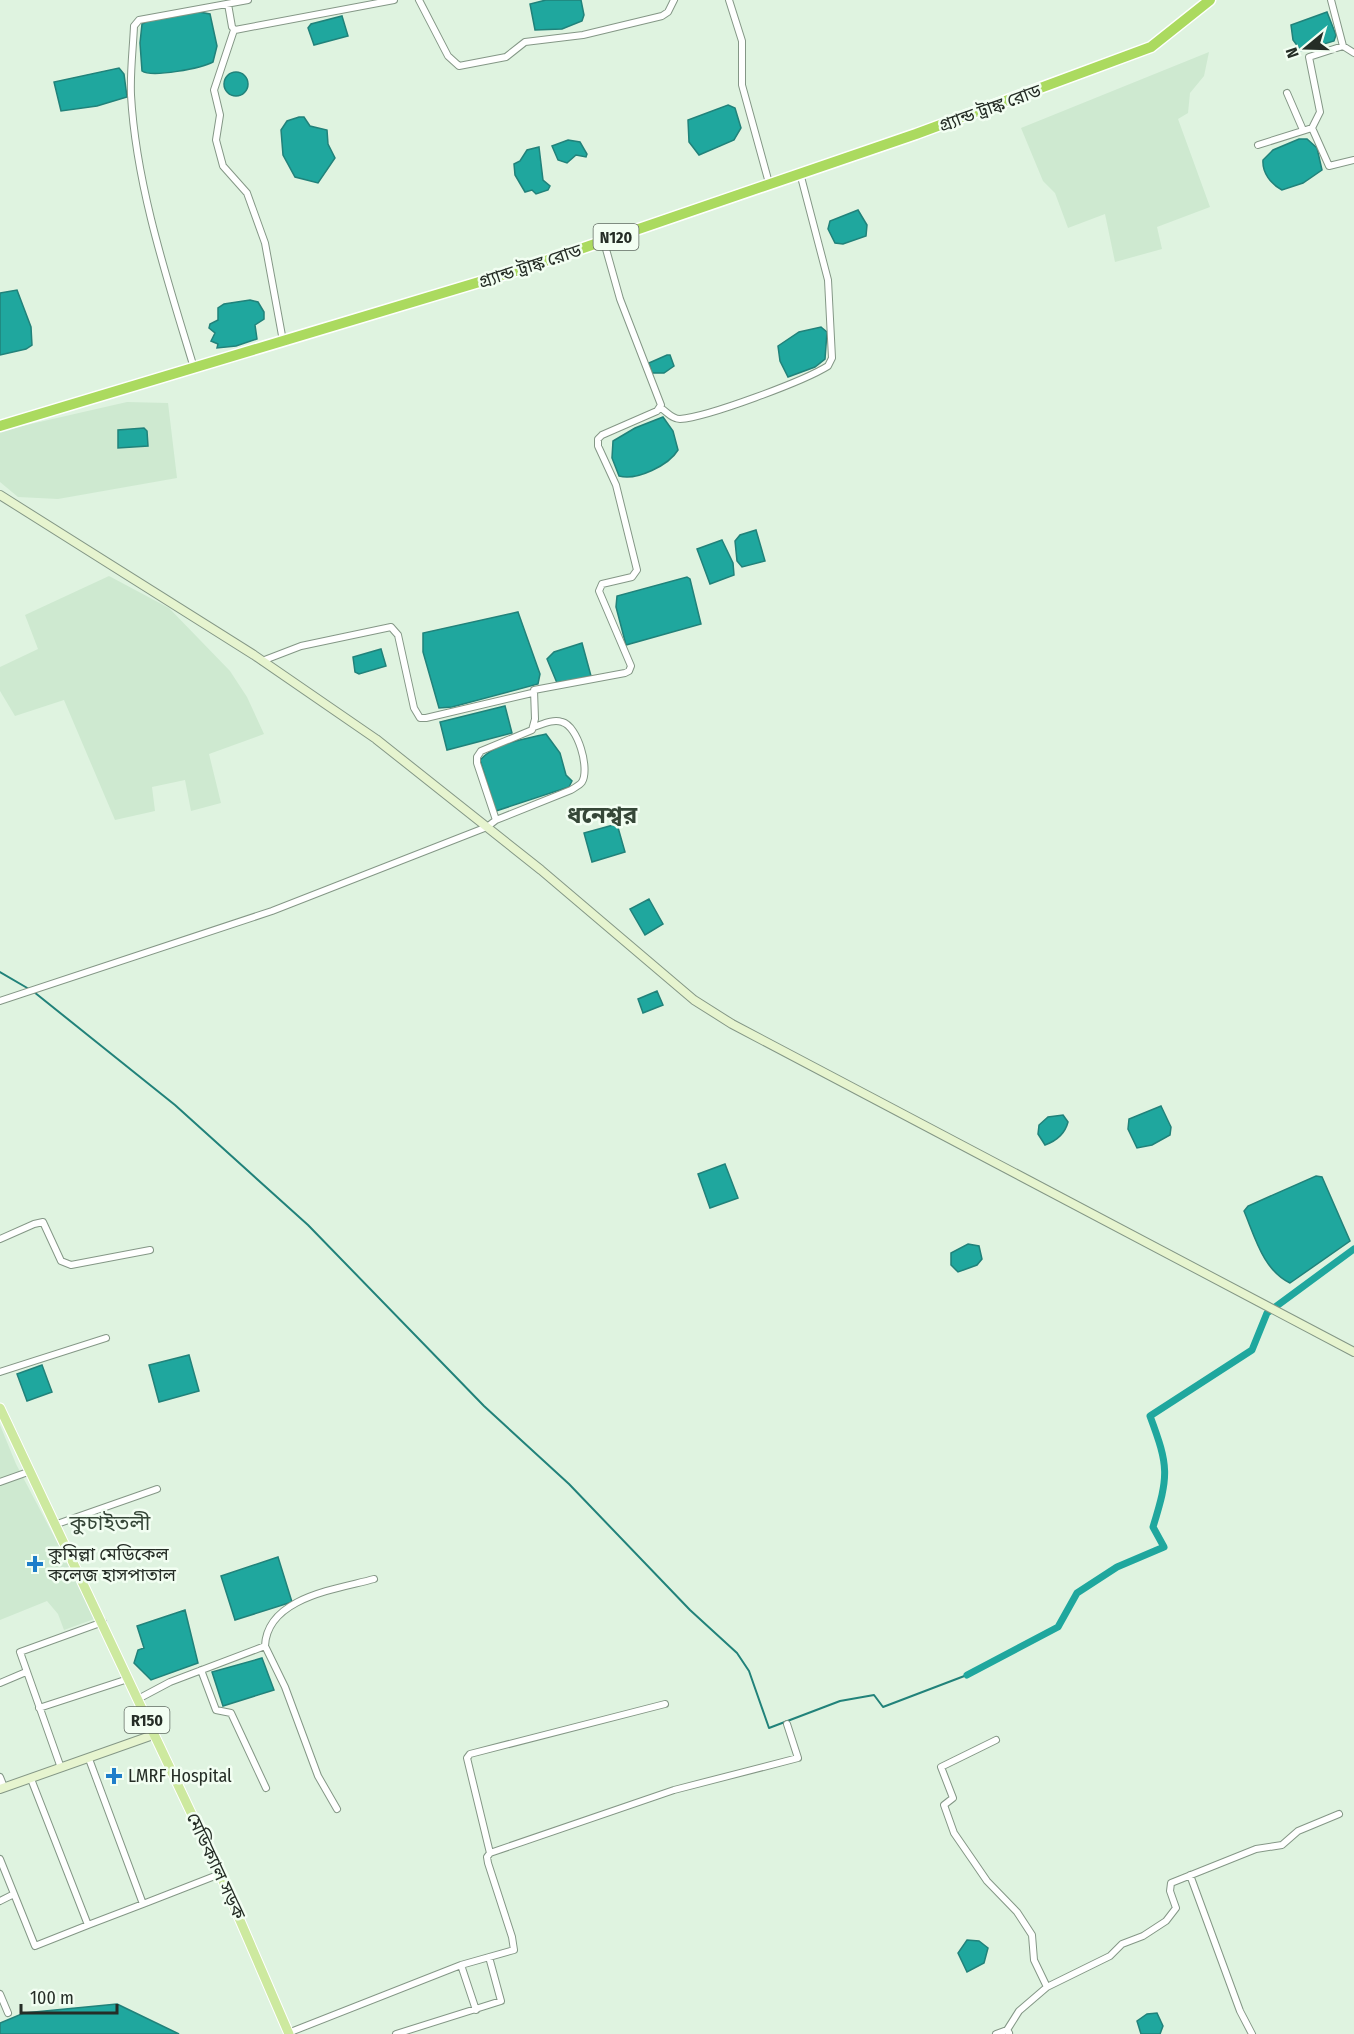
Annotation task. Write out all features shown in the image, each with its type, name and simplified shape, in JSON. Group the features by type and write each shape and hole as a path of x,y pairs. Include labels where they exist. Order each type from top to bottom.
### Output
{"highway":[{"name":"গ্র্যান্ড ট্রাঙ্ক রোড","path":"0,426 195,369 604,242 1014,99 1151,47 1210,0"}],"main road":[{"path":"0,495 262,661 376,739 487,827 694,1000 732,1024 1354,1352"},
{"name":"মেডিক্যাল সড়ক","path":"0,1408 28,1472 57,1524 153,1735 220,1874 289,2034"},
{"path":"2,1788 153,1735"}],"street":[{"path":"195,369 160,253 142,170 131,95 134,26 139,20 249,0"},
{"path":"234,30 394,0"},
{"path":"419,0 448,56 459,66 506,57 525,42 532,40 583,35 662,16 668,12 674,0"},
{"path":"729,0 742,41 744,94 770,183"},
{"path":"1331,0 1343,46 1354,53"},
{"path":"228,4 234,30 214,90 220,115 216,140 222,166 247,193 266,243 283,342"},
{"path":"1312,128 1320,112 1310,57 1343,46"},
{"path":"1287,93 1303,130"},
{"path":"1257,144 1312,128"},
{"path":"1312,128 1329,166 1354,160"},
{"path":"604,242 620,299 661,408 671,417 679,419 768,392 828,366 832,358 828,280 800,173"},
{"path":"262,661 301,646 391,627 398,635 414,708 420,717 426,718 629,671 631,666 627,655 599,591 602,584 632,577 637,570 616,485 598,446 598,439 602,435 661,408"},
{"path":"532,693 534,727"},
{"path":"0,1001 272,910 487,827 496,820 571,790 581,783 585,773 581,750 571,727 562,722 550,722 534,727 529,732 485,748 477,757 496,820"},
{"path":"0,1239 43,1222 61,1261 71,1265 150,1250"},
{"path":"0,1372 106,1338"},
{"path":"0,1482 28,1472"},
{"path":"57,1524 157,1489"},
{"path":"337,1809 318,1776 285,1687 265,1646 270,1627 291,1606 310,1597 374,1579"},
{"path":"61,1768 20,1655 24,1648 103,1622"},
{"path":"138,1699 201,1670 265,1646"},
{"path":"201,1670 216,1710 231,1713 266,1788"},
{"path":"0,1683 26,1672"},
{"path":"39,1708 128,1679"},
{"path":"490,1853 467,1758 470,1754 665,1704"},
{"path":"289,2034 461,1965 515,1948 488,1863 487,1857 490,1853 674,1790 798,1758 787,1724"},
{"path":"996,1740 942,1764 953,1799 944,1805 954,1833 974,1863 987,1881 1017,1912 1032,1935 1034,1960 1047,1987"},
{"path":"89,1759 143,1904"},
{"path":"0,1777 2,1788"},
{"path":"31,1779 88,1925"},
{"path":"996,2034 1008,2032 1019,2011 1047,1987 1110,1956 1122,1944 1143,1936 1166,1921 1176,1908 1170,1891 1171,1883 1256,1849 1282,1845 1298,1831 1339,1814"},
{"path":"0,1859 35,1946 220,1874"},
{"path":"1190,1875 1240,2011 1252,2034"},
{"path":"0,1901 14,1894"},
{"path":"396,2034 502,2000 489,1957"},
{"path":"461,1965 476,2010"},
{"path":"0,1994 8,2013"}],"shaded area":[{"path":"1209,52 1204,76 1190,93 1188,113 1178,119 1210,207 1157,227 1162,249 1115,262 1105,214 1068,228 1055,193 1043,181 1021,128"},
{"path":"127,402 168,403 177,478 58,499 18,497 0,482 0,431"},
{"path":"109,576 169,608 230,671 247,697 264,734 209,754 221,803 191,811 185,780 152,787 155,811 115,820 64,700 15,716 0,691 0,667 38,649 25,615"},
{"name":"কুমিল্লা মেডিকেল কলেজ হাসপাতাল","path":"0,1425 16,1464 97,1618 64,1630 58,1614 47,1601 0,1620"}],"water":[{"path":"546,0 581,0 584,15 582,21 562,29 535,30 530,4"},
{"path":"199,12 210,14 217,46 213,62 166,73 142,71 140,43 142,24 152,19"},
{"path":"1327,12 1336,35 1334,41 1301,51 1293,40 1291,25"},
{"path":"342,16 348,36 314,45 308,28 311,24"},
{"path":"119,68 124,74 127,97 97,106 61,111 54,82"},
{"path":"236,72 244,76 248,84 244,92 236,96 228,92 224,84 228,76"},
{"path":"728,105 735,108 741,128 734,140 699,155 689,142 688,120"},
{"path":"304,117 310,126 327,130 328,144 335,158 318,183 295,177 283,155 281,130 287,121"},
{"path":"1299,139 1307,139 1317,148 1322,170 1303,183 1282,190 1268,178 1263,160 1273,150"},
{"path":"568,140 580,142 587,154 586,157 576,155 567,163 558,160 552,146"},
{"path":"539,147 543,180 550,186 548,190 536,194 532,190 525,192 515,175 514,164 520,161 527,150"},
{"path":"858,210 867,225 866,236 843,244 835,243 828,229 830,221"},
{"path":"17,290 31,327 32,345 26,349 0,355 0,293"},
{"path":"250,300 258,302 264,312 264,319 255,325 257,339 236,346 217,348 218,344 211,341 215,333 209,328 210,324 218,320 218,308 224,304"},
{"path":"821,327 827,332 825,359 815,367 788,377 780,361 778,346 799,332"},
{"path":"670,355 674,366 664,373 652,373 649,363"},
{"path":"663,417 673,431 678,450 674,456 643,474 619,476 612,458 613,441 635,428"},
{"path":"144,428 147,431 148,446 118,448 118,430"},
{"path":"756,530 765,561 742,567 737,561 735,541 740,535"},
{"path":"722,540 733,563 734,575 710,584 697,549"},
{"path":"687,577 690,579 701,624 626,645 616,607 617,596"},
{"path":"518,612 540,674 538,684 452,707 439,708 423,652 423,633"},
{"path":"582,643 591,676 557,683 547,659 554,652"},
{"path":"381,649 386,666 359,674 355,672 353,657"},
{"path":"505,706 512,733 447,750 440,722"},
{"path":"546,734 560,753 566,775 572,781 569,787 496,811 480,760 494,749"},
{"path":"617,824 625,852 592,862 584,833"},
{"path":"649,899 663,924 645,935 630,909"},
{"path":"657,991 663,1005 643,1013 638,999"},
{"path":"1161,1106 1171,1127 1170,1135 1152,1145 1137,1148 1128,1129 1129,1119"},
{"path":"1063,1115 1068,1122 1065,1130 1045,1145 1038,1134 1039,1125 1048,1117"},
{"path":"725,1164 738,1198 710,1208 698,1174"},
{"path":"1316,1176 1322,1177 1350,1241 1290,1283 1273,1270 1266,1261 1244,1211 1248,1206"},
{"path":"968,1244 979,1246 982,1259 977,1265 958,1272 951,1265 951,1253"},
{"path":"189,1355 199,1391 159,1402 149,1365"},
{"path":"42,1365 52,1392 27,1401 17,1374"},
{"path":"278,1557 292,1602 235,1620 221,1576"},
{"path":"185,1610 198,1663 151,1680 134,1663 138,1650 144,1648 137,1626"},
{"path":"262,1658 274,1690 223,1706 212,1672"},
{"path":"967,1940 979,1941 988,1948 984,1963 967,1972 958,1953"},
{"path":"117,2004 179,2034 0,2034 0,2023 24,2013"},
{"path":"1157,2013 1163,2026 1160,2034 1141,2034 1137,2021 1147,2014"}],"waterway":[{"path":"0,972 29,989"},
{"path":"34,992 175,1105 308,1225 484,1406 569,1484 690,1610 737,1653 749,1671 769,1728 840,1701 874,1695 883,1707 967,1675"},
{"path":"967,1675 1058,1627 1077,1593 1117,1567 1164,1547 1153,1527 1162,1495 1164,1460 1150,1416 1252,1350 1267,1313 1354,1249"}],"place":[{"name":"কুমিল্লা মেডিকেল কলেজ হাসপাতাল","path":"35,1564"},
{"name":"LMRF Hospital","path":"114,1776"}],"district":[{"name":"ধনেশ্বর","path":"602,815"},
{"name":"কুচাইতলী","path":"110,1523"}]}
